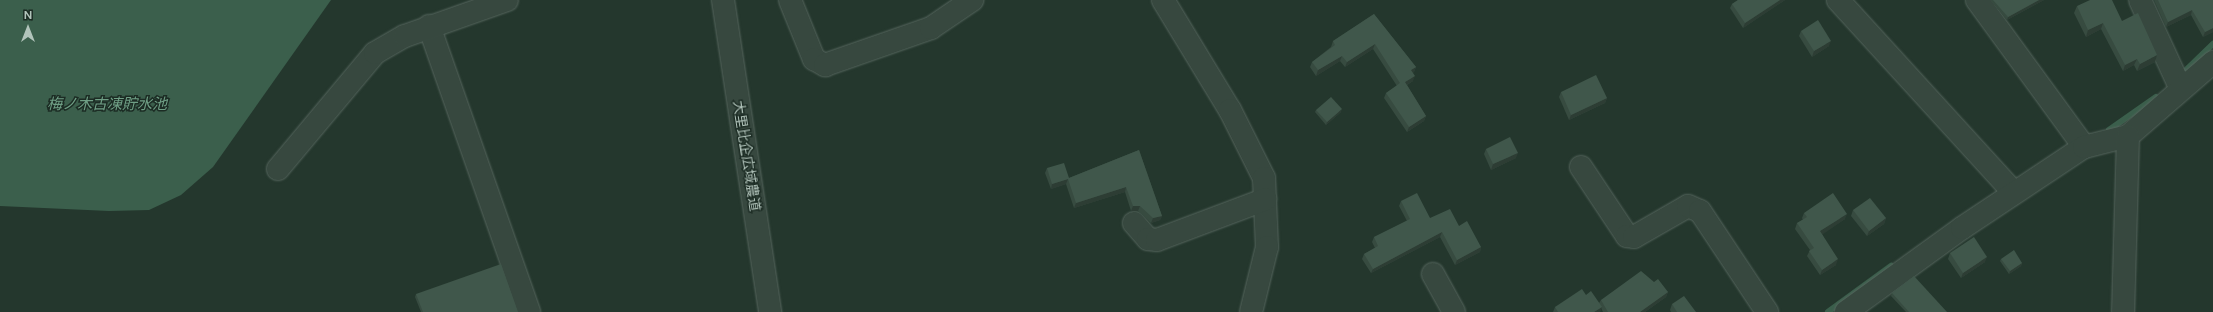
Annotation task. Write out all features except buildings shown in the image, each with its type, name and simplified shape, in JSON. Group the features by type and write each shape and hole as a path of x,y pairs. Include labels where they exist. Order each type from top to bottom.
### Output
{"street":[{"path":"278,169 363,63 392,42 429,26 507,0"},
{"name":"大里比企広域農道","path":"723,0 770,312"},
{"path":"790,0 814,59 825,65 931,28 972,0"},
{"path":"1163,0 1260,164 1266,199 1266,247 1251,312"},
{"path":"1838,0 2014,193"},
{"path":"1977,0 2084,147"},
{"path":"2140,0 2181,89"},
{"path":"429,26 529,312"},
{"path":"1846,312 2014,193 2084,147 2128,136 2213,62"},
{"path":"2123,312 2128,136"},
{"path":"1581,167 1627,236 1634,237 1688,206 1700,212 1767,312"},
{"path":"1134,223 1148,239 1157,240 1266,199"},
{"path":"1433,274 1454,312"}],"water":[{"name":"梅ノ木古凍貯水池","path":"0,0 331,0 213,167 181,195 149,210 109,211 0,206"}],"waterway":[{"path":"2180,76 2213,44"},
{"path":"2109,130 2156,97"},
{"path":"1828,312 1891,266"}]}
